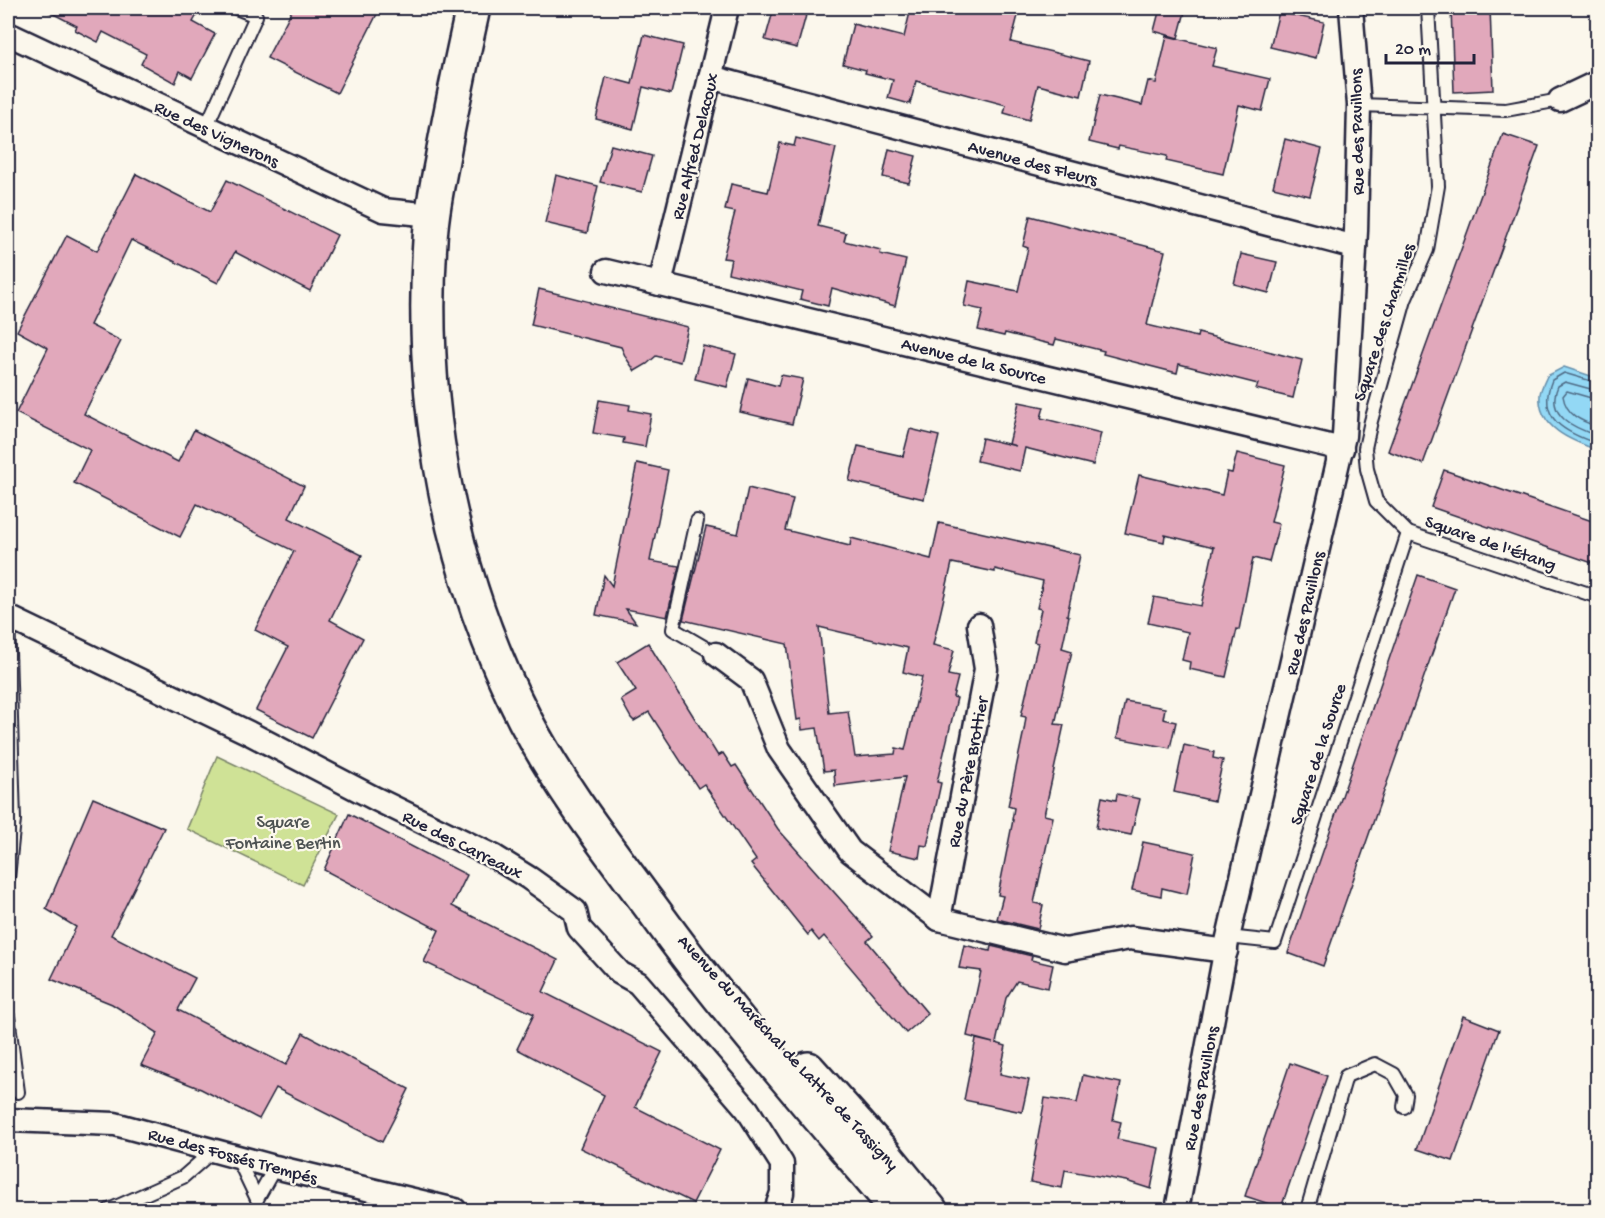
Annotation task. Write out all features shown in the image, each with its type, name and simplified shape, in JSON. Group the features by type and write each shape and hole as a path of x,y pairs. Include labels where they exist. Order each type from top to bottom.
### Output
{"street":[{"name":"Avenue du Maréchal de Lattre de Tassigny","path":"473,8 448,123 432,215 428,311 432,404 444,485 471,588 510,688 571,799 707,982 898,1210"},
{"name":"Rue Alfred Delacoux","path":"660,284 727,8"},
{"name":"Rue des Pavillons","path":"1177,1210 1227,944 1344,436 1355,247 1359,105 1351,8"},
{"name":"Rue des Vignerons","path":"8,34 383,210 432,215"},
{"name":"Avenue des Fleurs","path":"710,77 1355,247"},
{"path":"1560,100 1598,82"},
{"name":"Avenue de la Source","path":"606,271 1342,449"},
{"name":"Rue des Carreaux","path":"8,617 249,733 495,857 575,911 579,928 620,973 638,983 747,1108 782,1164 782,1193 776,1210"},
{"name":"Rue du Père Brottier","path":"939,919 986,669 979,625"},
{"path":"716,654 751,680 778,749 850,851 939,919 1065,950 1130,938 1227,944"},
{"name":"Avenue du Maréchal de Lattre de Tassigny","path":"644,897 718,971 886,1156 930,1210"},
{"name":"Rue des Fossés Trempés","path":"8,1120 115,1124 275,1167 455,1210"}],"lane":[{"path":"206,127 256,16 236,8"},
{"name":"Square des Charmilles","path":"1408,533 1376,501 1367,469 1365,448 1405,300 1427,250 1438,186 1428,8"},
{"path":"1359,105 1506,110 1560,100"},
{"path":"697,521 673,629 716,654"},
{"name":"Square de l'Étang","path":"1408,533 1598,597"},
{"name":"Square de la Source","path":"1227,944 1275,942 1408,533"},
{"path":"8,617 14,820 8,878"},
{"path":"8,1016 18,1092"},
{"path":"1307,1210 1346,1076 1375,1064 1394,1074 1406,1095 1404,1107"},
{"path":"109,1210 183,1177 214,1150"},
{"path":"237,1156 257,1199 275,1167"}],"green space":[{"name":"Square Fontaine Bertin","path":"217,756 339,814 303,885 187,829"}],"water":[{"path":"1564,367 1597,378 1597,450 1567,437 1550,424 1544,416 1540,394 1542,387 1547,376"}],"building":[{"path":"42,8 201,8 193,22 215,34 192,78 180,71 175,83 141,64 146,54 103,32 98,42 75,30 77,26"},
{"path":"293,8 380,8 337,93 267,58"},
{"path":"774,8 808,8 797,48 765,40"},
{"path":"911,8 1020,8 1011,42 1089,61 1081,96 1038,85 1029,120 1004,113 1006,105 916,81 910,104 888,98 893,80 865,73 866,70 843,64 853,24 904,37"},
{"path":"1160,8 1186,8 1178,38 1154,31"},
{"path":"1451,8 1490,8 1493,90 1454,92"},
{"path":"1279,12 1324,22 1316,58 1270,47"},
{"path":"644,35 683,45 671,94 643,87 633,129 596,119 606,77 632,84"},
{"path":"1167,36 1217,48 1212,66 1270,79 1262,111 1239,105 1223,174 1166,161 1167,156 1089,142 1100,95 1142,105 1148,81 1156,83"},
{"path":"1503,134 1539,146 1423,464 1388,451"},
{"path":"796,138 836,148 818,226 846,233 844,241 881,250 880,254 906,260 895,306 832,288 828,306 800,299 802,291 728,273 731,259 723,258 735,212 725,210 731,184 768,192 780,143 794,146"},
{"path":"1285,139 1322,149 1310,196 1273,187"},
{"path":"611,145 652,156 642,192 600,182"},
{"path":"889,149 916,156 909,183 883,177"},
{"path":"136,174 210,212 227,180 337,235 310,291 235,252 218,283 131,240 90,325 121,341 84,414 178,462 194,430 304,486 289,518 362,555 330,620 363,638 312,738 256,710 288,647 255,630 294,551 197,504 180,537 74,483 90,450 16,413 48,348 17,331 67,235 97,251"},
{"path":"556,175 598,186 587,233 545,223"},
{"path":"1030,216 1165,251 1147,325 1197,337 1198,333 1302,360 1293,398 1256,389 1258,384 1179,364 1177,373 1056,339 1054,345 1005,333 1004,336 978,330 983,310 964,306 969,281 1018,291 1028,248 1023,246"},
{"path":"1241,254 1277,262 1269,293 1234,284"},
{"path":"539,289 688,327 680,362 656,356 635,371 621,347 531,325"},
{"path":"703,346 736,354 727,387 695,379"},
{"path":"781,375 803,379 792,424 740,412 748,378 778,386"},
{"path":"599,400 630,405 629,410 651,414 645,447 623,443 624,438 593,433"},
{"path":"1019,402 1044,407 1041,418 1101,433 1093,465 1025,448 1020,471 977,461 982,438 1016,446 1009,444"},
{"path":"910,429 939,436 924,499 849,481 858,446 903,456"},
{"path":"1237,453 1285,465 1271,522 1279,524 1269,562 1253,558 1239,630 1237,629 1226,677 1189,669 1190,662 1182,660 1188,632 1148,623 1154,597 1201,606 1214,547 1165,535 1164,542 1125,533 1139,475 1222,495 1227,472 1232,473"},
{"path":"637,463 668,470 650,561 679,566 667,617 626,609 636,623 596,615 604,575 612,586"},
{"path":"1444,470 1598,523 1598,565 1431,507"},
{"path":"748,488 793,499 785,530 850,546 851,538 931,559 939,523 1080,555 1062,648 1072,651 1055,724 1064,725 1044,815 1053,817 1034,903 1043,905 1038,929 997,919 1003,896 998,895 1013,820 1014,808 1008,806 1026,717 1021,716 1038,643 1034,642 1041,609 1037,608 1043,581 995,569 995,572 952,563 933,645 954,650 948,675 958,677 953,697 957,698 937,782 941,783 927,846 921,845 919,858 888,851 905,777 835,786 834,770 824,771 817,728 802,730 801,719 797,720 787,644 683,620 706,527 738,534","holes":["819,627 908,648 903,672 922,677 905,750 896,748 895,754 855,757 848,711 829,713"]},
{"path":"1418,575 1455,588 1323,966 1288,953"},
{"path":"648,643 718,756 723,753 732,767 736,765 778,829 873,936 867,941 928,1014 906,1033 824,936 819,941 811,931 808,935 751,864 756,860 704,784 698,788 649,712 634,721 631,718 621,700 636,691 617,662"},
{"path":"1125,701 1165,708 1163,719 1176,722 1170,748 1117,738"},
{"path":"1184,745 1214,752 1213,758 1223,760 1214,801 1174,792"},
{"path":"1117,794 1140,799 1131,835 1096,828 1102,797 1116,800"},
{"path":"93,798 164,828 111,935 195,978 178,1010 286,1065 303,1033 409,1089 382,1142 276,1088 259,1119 201,1089 141,1065 158,1033 112,1004 51,979 76,927 46,909"},
{"path":"349,814 467,875 452,906 558,960 543,992 662,1052 635,1107 720,1150 693,1203 580,1148 604,1095 517,1049 534,1014 424,962 439,930 324,870"},
{"path":"1143,842 1195,853 1187,894 1162,888 1161,896 1132,890"},
{"path":"964,945 990,951 991,946 1032,956 1031,960 1053,965 1048,988 1017,981 1006,998 996,1043 1006,1046 1000,1074 1029,1080 1022,1112 964,1100 976,1039 993,1043 967,1036 981,971 959,968"},
{"path":"1463,1016 1499,1030 1453,1161 1417,1149"},
{"path":"1290,1063 1327,1076 1281,1208 1245,1196"},
{"path":"1083,1075 1121,1083 1113,1120 1121,1122 1117,1139 1159,1148 1151,1189 1126,1181 1065,1170 1062,1188 1030,1182 1045,1098 1077,1103"}]}
